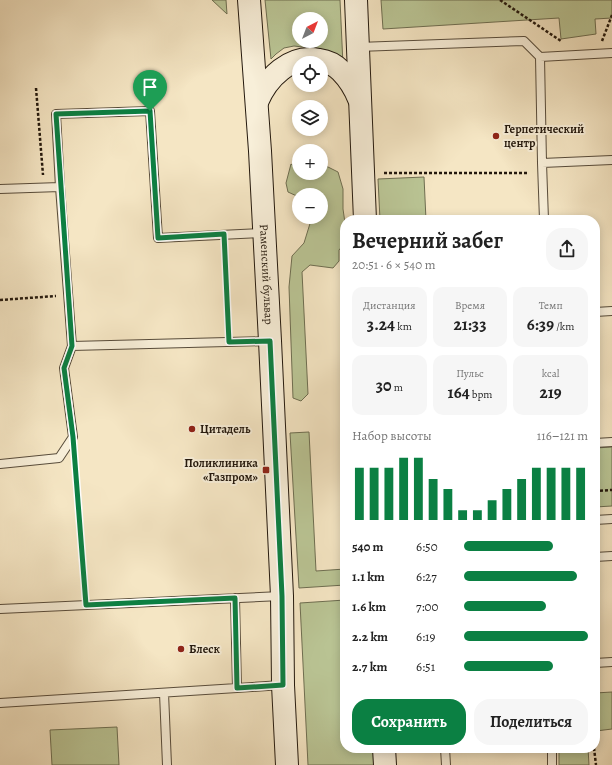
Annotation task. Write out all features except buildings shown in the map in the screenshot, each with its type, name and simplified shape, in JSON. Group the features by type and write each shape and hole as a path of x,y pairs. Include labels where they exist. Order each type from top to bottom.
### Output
{"street":[{"name":"Раменский бульвар","path":"249,0 265,233 282,596 283,685 287,765"},
{"path":"356,0 365,215"},
{"path":"257,102 261,91 284,67 300,60 314,59 326,61 340,70 354,87 360,100"},
{"path":"384,753 385,765"}],"lane":[{"path":"358,46 524,41 540,58 544,215"},
{"path":"540,58 612,53"},
{"path":"0,464 59,458 73,437 64,368 72,346 56,114 150,111 158,238 265,233"},
{"path":"542,163 612,160"},
{"path":"0,189 60,187"},
{"path":"600,312 612,311"},
{"path":"72,346 270,341"},
{"path":"600,443 612,442"},
{"path":"600,520 612,519"},
{"path":"600,557 612,556"},
{"path":"0,609 282,596"},
{"path":"235,598 237,688"},
{"path":"600,663 612,662"},
{"path":"0,703 283,685"},
{"path":"164,693 167,765"},
{"path":"445,753 446,765"},
{"path":"552,753 552,765"}],"path":[{"path":"500,0 581,55"},
{"path":"597,54 612,15"},
{"path":"36,88 44,187"},
{"path":"383,173 542,172"},
{"path":"224,234 229,342"},
{"path":"0,300 68,295"},
{"path":"73,437 86,605"},
{"path":"600,491 612,490"},
{"path":"595,753 596,765"}],"green space":[{"path":"212,0 226,0 227,14"},
{"path":"265,0 340,0 343,65 335,56 320,49 311,48 328,48 328,12 292,12 292,46 284,48 271,59"},
{"path":"381,0 612,0 612,18 595,19 596,34 561,39 559,18 383,29"},
{"path":"291,164 292,180 328,180 328,167 338,172 343,189 344,215 340,215 339,261 333,268 310,265 302,272 308,394 301,401 293,398 289,287 292,256 304,243 310,224 328,224 328,188 292,188 292,194 288,192 286,183"},
{"path":"424,177 426,215 380,215 378,179"},
{"path":"309,432 316,571 340,569 340,585 299,588 290,433"},
{"path":"612,447 612,506 600,507 600,448"},
{"path":"340,600 340,753 377,753 377,765 308,765 300,603"},
{"path":"612,692 612,729 600,730 600,693"},
{"path":"117,727 119,765 52,765 50,730"},
{"path":"559,753 588,753 589,765 559,765"}],"place":[{"name":"Герпетический центр","path":"496,136"},
{"name":"Цитадель","path":"192,429"},
{"name":"Поликлиника «Газпром»","path":"266,470"},
{"name":"Блеск","path":"181,649"}],"route":[{"path":"150,111 158,238 224,234 229,342 270,341 282,596 283,685 237,688 235,598 86,605 73,437 64,368 72,346 56,114 150,111"}]}
